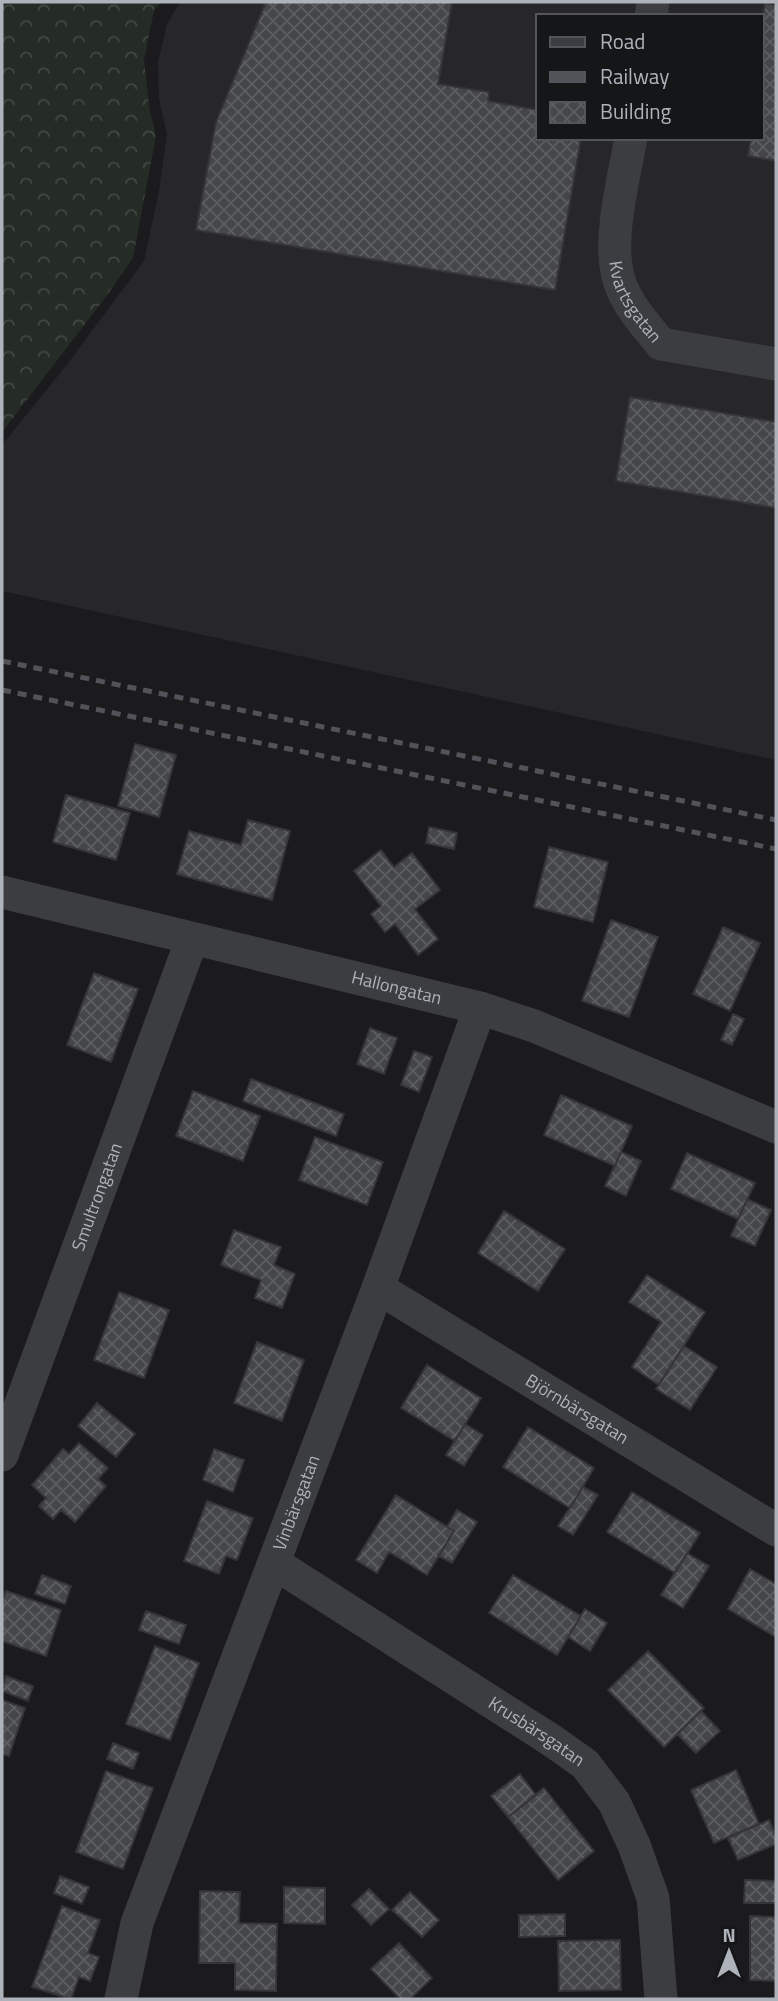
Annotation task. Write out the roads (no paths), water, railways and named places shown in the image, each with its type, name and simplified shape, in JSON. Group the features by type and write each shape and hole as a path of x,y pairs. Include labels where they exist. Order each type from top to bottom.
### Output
{"street":[{"name":"Kvartsgatan","path":"631,140 616,229 616,251 617,273 632,309 662,344 776,363"},
{"name":"Hallongatan","path":"2,892 480,1008 534,1026 776,1127"},
{"name":"Smultrongatan","path":"2,1455 192,939"},
{"name":"Vinbärsgatan","path":"121,1999 137,1923 378,1288 480,1008"},
{"name":"Björnbärsgatan","path":"378,1288 776,1530"},
{"name":"Krusbärsgatan","path":"274,1563 585,1764 614,1802 634,1845 653,1898 661,1999"}],"railway":[{"path":"2,661 776,820"},
{"path":"2,690 776,849"}]}
